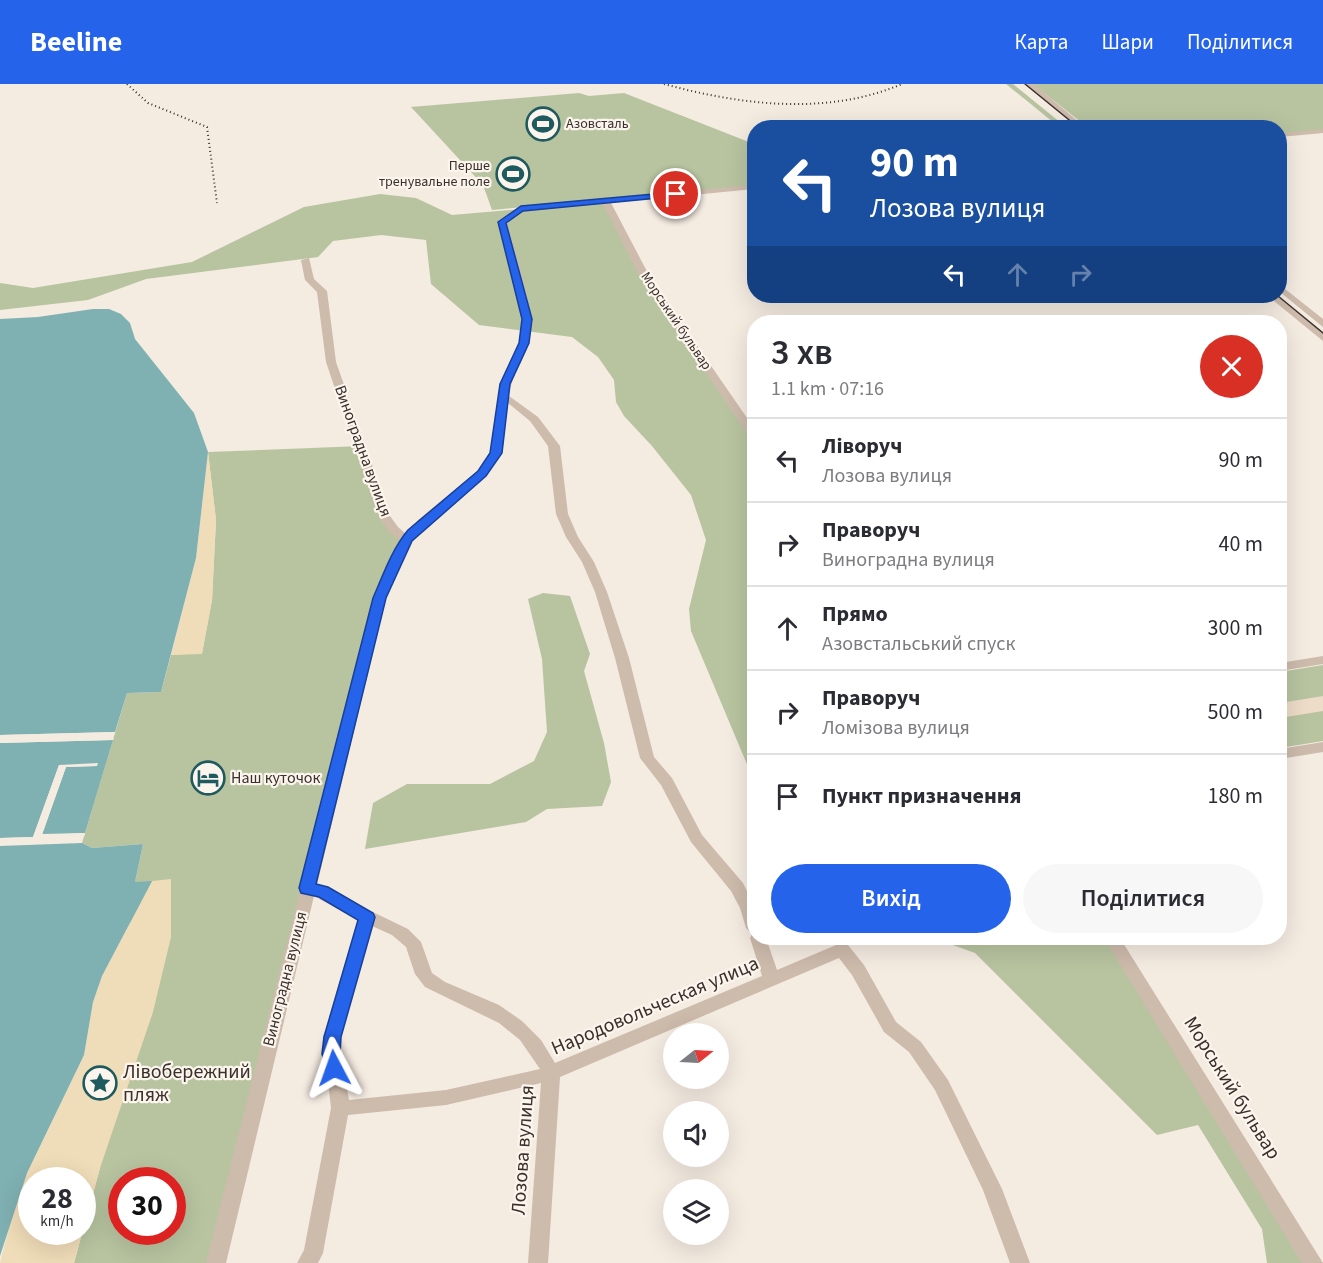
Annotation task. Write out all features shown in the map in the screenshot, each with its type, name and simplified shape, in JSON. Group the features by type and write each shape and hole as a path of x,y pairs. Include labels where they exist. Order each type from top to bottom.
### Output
{"street":[{"path":"1028,88 1062,120"},
{"path":"1028,88 1072,120"},
{"path":"1287,134 1323,131"},
{"path":"407,540 422,523 472,483 491,464 496,453 502,398 508,373 524,343 527,319 501,224 521,209 747,188"},
{"name":"Морський бульвар","path":"606,201 646,279 747,425"},
{"name":"Виноградна вулиця","path":"216,1263 380,598 407,540 394,530 384,516 332,362 322,291 310,280 306,260"},
{"path":"1287,294 1323,324"},
{"path":"1280,303 1323,338"},
{"path":"502,398 513,402 534,419 554,446 562,514 601,592 622,658 647,758 667,782 696,838 736,888 747,906"},
{"path":"1287,666 1323,660"},
{"path":"1287,753 1323,747"},
{"name":"Лозова вулиця","path":"307,888 323,891 367,917 407,936 414,945 422,971 428,981 480,1003 514,1022 533,1042 551,1073 538,1263"},
{"path":"307,1263 313,1253 340,1108 339,1084 331,1054 333,1037 367,917"},
{"path":"760,945 772,980"},
{"name":"Морський бульвар","path":"1116,945 1313,1263"},
{"name":"Народовольческая улица","path":"340,1108 396,1104 524,1081 551,1073 842,950 858,970 890,1027 915,1047 942,1085 992,1189 1020,1263"}],"green space":[{"path":"1006,84 1013,84 1057,120 1050,120"},
{"path":"1033,84 1323,84 1323,130 1287,133 1287,120 1078,120"},
{"path":"579,93 589,96 624,93 747,141 747,187 492,210 483,185 411,107"},
{"path":"380,194 416,198 452,215 603,202 642,280 747,431 747,764 691,631 689,609 706,540 691,495 652,446 624,416 616,402 614,380 598,357 572,337 479,325 431,284 426,240 381,235 333,241 318,257 146,279 88,300 0,310 0,283 33,288 192,262 304,207"},
{"path":"362,446 384,516 407,540 386,581 216,1263 74,1263 79,1245 96,1245 96,1183 100,1168 135,882 143,844 92,848 82,843 127,693 161,692 171,655 202,653 212,600 216,520 208,452"},
{"path":"543,593 570,596 590,654 584,671 604,743 611,782 602,806 547,809 526,822 365,849 373,803 407,784 490,784 534,761 547,732 542,659 528,599"},
{"path":"1323,665 1323,741 1287,747 1287,671"},
{"path":"953,945 1110,945 1306,1263 1267,1263 1262,1229 1198,1125 1157,1135 975,953"}],"sand":[{"path":"208,452 216,520 212,600 202,654 171,655 196,558"},
{"name":"Лівобережний пляж","path":"171,879 171,937 153,1012 96,1183 96,1167 30,1167 84,1055 93,1002 102,976 152,881"},
{"name":"Лівобережний пляж","path":"18,1196 18,1245 79,1245 74,1263 0,1263"}],"shaded area":[{"path":"1323,696 1323,711 1287,717 1287,702"}],"water":[{"path":"109,309 121,314 130,323 135,339 194,413 208,452 196,558 161,692 127,693 115,732 0,735 0,319 38,317"},
{"path":"113,740 85,833 42,835 66,767 97,766 59,765 33,837 0,838 0,743"},
{"path":"82,843 92,848 143,844 135,882 152,881 102,976 93,1002 84,1055 30,1167 18,1167 18,1201 0,1256 0,846"}],"pier":[{"path":"115,732 114,735 0,738 0,735"},
{"path":"114,738 113,740 0,743 0,740"},
{"path":"98,763 97,766 66,767 42,834 85,833 84,837 42,838 39,836 61,768 35,839 0,841 0,838 33,837 59,765"}],"tram line":[{"path":"1025,84 1069,120"},
{"path":"1287,303 1323,333"}],"railway":[{"path":"127,84 148,103 207,127 217,203"},
{"path":"664,84 723,97 784,104 814,104 844,100 873,94 902,84"}],"place":[{"name":"Азовсталь","path":"543,124"},
{"name":"Перше тренувальне поле","path":"513,174"},
{"name":"Наш куточок","path":"208,778"},
{"name":"Лівобережний пляж","path":"100,1083"}],"route":[{"path":"334,1068 331,1054 337,1018 367,917 323,891 307,888 386,581 413,533 422,523 472,483 491,464 496,453 505,384 508,373 524,343 527,319 501,224 521,209 676,194"}]}
